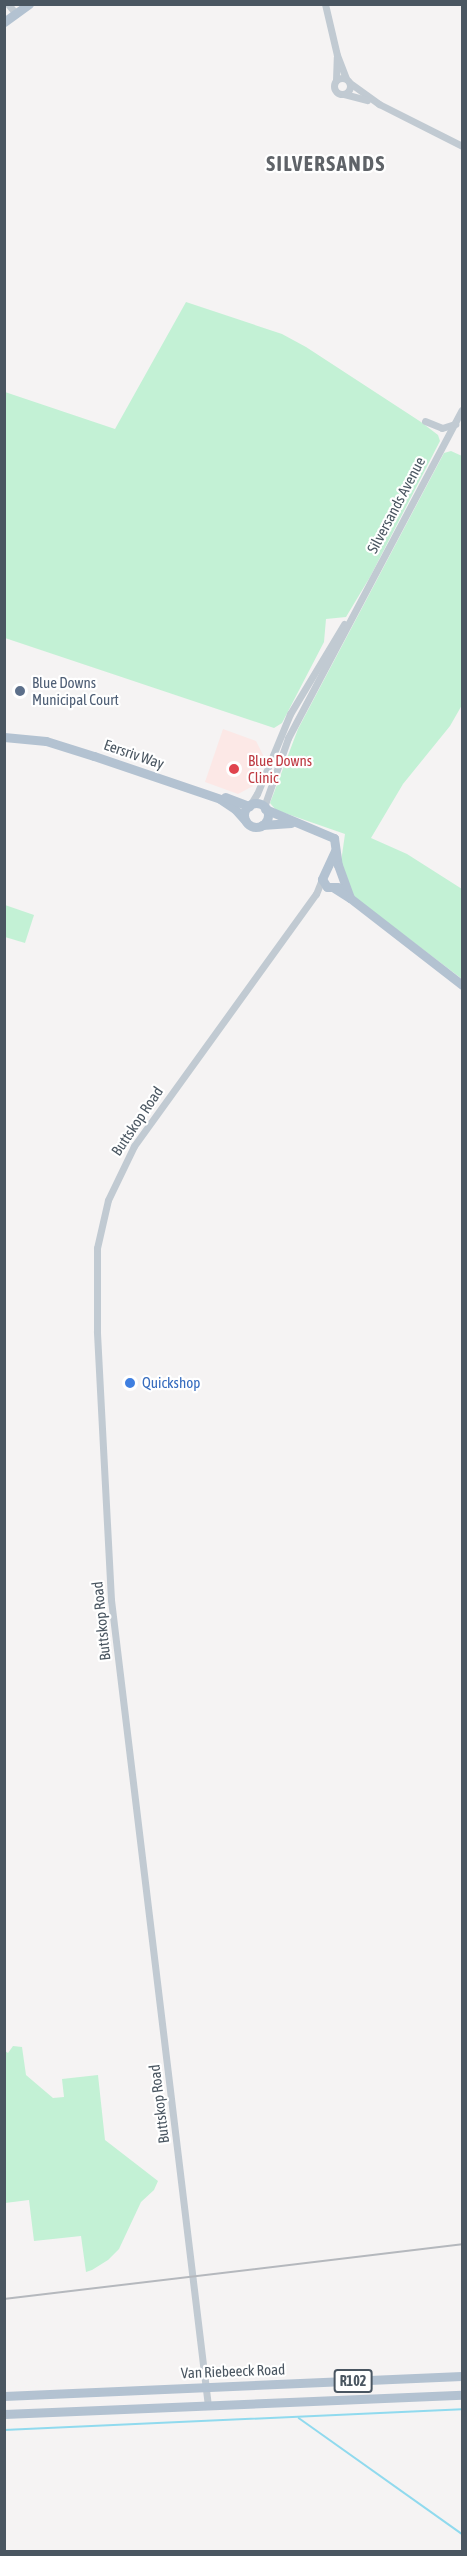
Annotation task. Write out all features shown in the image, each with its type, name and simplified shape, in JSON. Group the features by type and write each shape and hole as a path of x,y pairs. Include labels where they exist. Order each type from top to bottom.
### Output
{"main road":[{"path":"4,22 28,4"},
{"name":"Eersriv Way","path":"4,735 33,734 59,740 249,806"},
{"name":"Eersriv Way","path":"4,735 41,740 220,799 236,809 245,820"},
{"path":"297,823 253,826 245,820 244,813 249,806 257,804 331,836 339,869 350,898"},
{"path":"262,825 267,817 265,808"},
{"path":"336,849 322,879 462,985"},
{"path":"328,868 339,869"},
{"path":"331,888 340,886 344,880"},
{"name":"Van Riebeeck Road","path":"4,2396 462,2376"},
{"name":"R102","path":"4,2414 462,2395"}],"street":[{"path":"8,4 16,14"},
{"path":"325,4 330,17 337,55 350,90 344,94"},
{"path":"337,55 336,91 379,104"},
{"path":"336,80 348,81 379,104 462,146"},
{"name":"Silversands Avenue","path":"265,808 288,738 462,410"},
{"path":"425,421 442,429 455,423"},
{"name":"Silversands Avenue","path":"249,806 258,794 276,743 290,714 334,636 353,613"},
{"name":"Buttskop Road","path":"208,2406 111,1600 95,1289 97,1248 108,1200 134,1146 316,894 322,879"},
{"name":"Buttskop Road","path":"316,894 331,888"}],"shaded area":[{"name":"Blue Downs Clinic","path":"223,729 256,741 263,755 253,786 238,794 205,782"}],"green space":[{"path":"186,302 282,334 306,347 421,422 438,435 440,441 370,577 346,617 326,619 324,642 282,723 274,728 5,638 5,392 115,429"},
{"path":"451,451 462,456 462,705 450,726 403,784 371,838 407,854 462,889 462,979 354,897 341,862 345,834 276,810 270,803 298,729 444,453"},
{"path":"5,905 34,915 25,943 5,937"},
{"path":"13,2046 22,2047 26,2075 53,2098 64,2097 62,2079 98,2075 105,2140 158,2181 154,2190 141,2202 119,2249 108,2260 92,2270 86,2272 81,2236 34,2241 29,2200 5,2203 5,2051 8,2053"}],"waterway":[{"path":"4,2430 462,2409"},
{"path":"299,2418 462,2534"}],"railway":[{"path":"4,2299 462,2244"}],"place":[{"name":"Blue Downs Municipal Court","path":"20,691"},
{"name":"Blue Downs Clinic","path":"234,769"},
{"name":"Quickshop","path":"130,1383"}],"district":[{"name":"SILVERSANDS","path":"326,163"}]}
